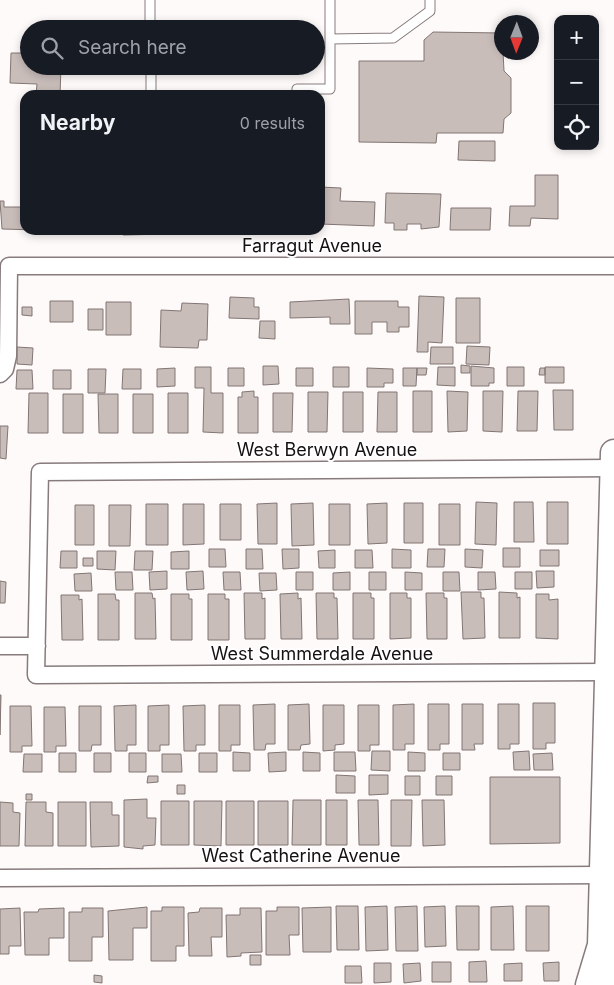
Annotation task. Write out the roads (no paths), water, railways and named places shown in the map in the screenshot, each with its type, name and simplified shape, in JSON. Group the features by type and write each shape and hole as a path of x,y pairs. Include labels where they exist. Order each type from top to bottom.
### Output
{"main road":[{"path":"613,985 603,875 610,807 611,708 609,672 614,453"},
{"path":"589,985 608,945"}],"street":[{"name":"Farragut Avenue","path":"0,373 8,356 9,266 614,266"},
{"name":"West Berwyn Avenue","path":"36,646 40,472 614,479"},
{"path":"0,646 36,646"},
{"name":"West Summerdale Avenue","path":"36,646 36,674 609,672"},
{"name":"West Catherine Avenue","path":"0,878 603,875"}],"lane":[{"path":"150,0 150,20"},
{"path":"297,90 330,89 330,0"},
{"path":"330,39 392,38 430,11 430,0"},
{"path":"151,75 151,90"}]}
